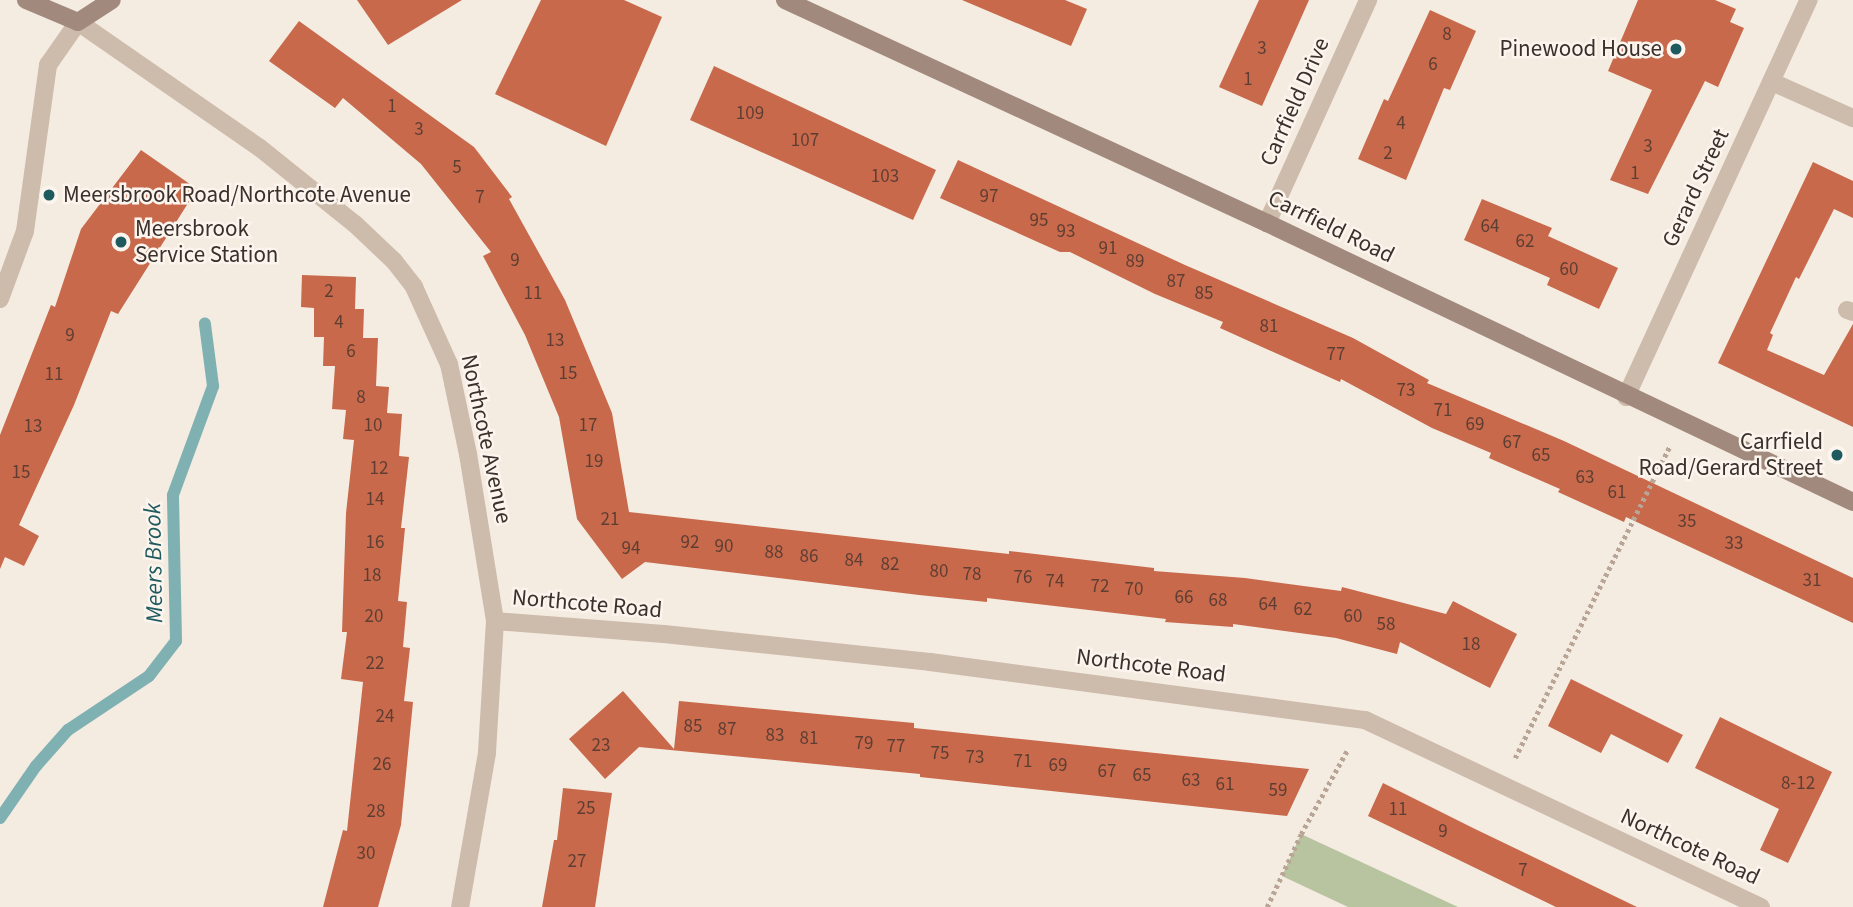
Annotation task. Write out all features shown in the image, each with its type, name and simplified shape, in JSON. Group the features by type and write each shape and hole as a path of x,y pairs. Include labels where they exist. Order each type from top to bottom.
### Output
{"street":[{"path":"26,0 78,22"},
{"path":"0,299 25,231 48,65 78,22 111,0"},
{"name":"Carrfield Road","path":"785,0 1267,223 1626,397 1853,502"},
{"name":"Carrfield Drive","path":"1267,223 1368,0"},
{"name":"Gerard Street","path":"1626,397 1809,0"},
{"name":"Northcote Avenue","path":"78,22 260,148 356,225 394,261 414,287 449,364 468,454 495,621 487,753 460,907"},
{"path":"1772,82 1853,118"},
{"name":"Northcote Road","path":"495,621 677,636 930,662 1365,720 1501,787 1762,907"}],"path":[{"path":"1501,787 1682,423"},
{"path":"1268,907 1301,834 1365,720"}],"green space":[{"path":"1301,834 1458,907 1348,907 1282,876"}],"building":[{"path":"357,0 462,0 388,45"},
{"path":"541,0 624,0 662,17 606,146 495,94"},
{"path":"962,0 1065,0 1087,9 1071,46"},
{"path":"1259,0 1309,0 1262,106 1219,87"},
{"name":"Pinewood House","path":"1638,0 1715,0 1736,9 1730,22 1744,28 1718,87 1705,81 1648,194 1610,180 1652,90 1608,71"},
{"path":"1430,10 1476,31 1450,90 1444,88 1406,180 1358,159 1384,99 1388,101"},
{"path":"299,21 474,147 512,197 509,199 565,300 612,413 629,512 1009,554 1009,551 1154,568 1154,571 1245,578 1341,591 1342,587 1446,614 1453,601 1517,634 1490,688 1400,642 1397,654 1336,638 1233,624 1233,627 1165,622 1166,619 987,598 987,602 919,595 645,562 622,579 577,519 559,417 525,335 483,256 491,252 421,164 343,98 335,108 269,61"},
{"path":"714,66 936,170 913,220 690,120"},
{"path":"141,150 197,189 118,314 111,311 74,405 19,525 39,536 24,566 5,557 0,569 0,435 51,305 55,307 81,229"},
{"path":"958,160 1185,265 1353,338 1429,380 1427,383 1564,441 1853,578 1853,623 1626,517 1624,522 1558,492 1560,489 1489,458 1491,453 1432,428 1341,379 1340,382 1220,328 1223,322 1155,294 1070,252 1060,252 940,198"},
{"path":"1813,162 1853,181 1853,218 1834,209 1799,279 1796,277 1770,333 1773,335 1767,350 1824,375 1853,324 1853,427 1718,363"},
{"path":"1482,199 1552,228 1548,236 1618,268 1599,309 1547,285 1550,278 1464,240"},
{"path":"302,275 356,277 355,309 364,309 363,338 378,338 376,386 389,387 387,413 402,414 399,456 409,457 401,528 405,528 398,601 407,602 403,647 410,648 404,701 413,702 401,825 378,907 323,907 343,830 347,831 363,682 341,679 347,632 342,632 346,513 354,440 343,439 346,410 332,409 335,366 323,366 324,337 314,337 314,308 301,307"},
{"path":"1571,679 1683,735 1668,763 1611,734 1601,753 1548,726"},
{"path":"623,691 674,749 679,701 914,723 914,728 1309,769 1287,816 920,777 920,774 639,747 605,779 569,739"},
{"path":"1720,717 1832,772 1788,863 1760,850 1779,809 1695,768"},
{"path":"1383,783 1637,907 1556,907 1368,816"},
{"path":"563,788 612,793 595,907 542,907 554,840 557,840"}],"waterway":[{"name":"Meers Brook","path":"0,818 36,766 68,730 149,676 176,641 173,495 213,386 205,324"}],"place":[{"name":"Pinewood House","path":"1676,49"},
{"name":"Meersbrook Road/Northcote Avenue","path":"49,195"},
{"name":"Meersbrook Service Station","path":"121,242"},
{"name":"Carrfield Road/Gerard Street","path":"1837,455"}]}
